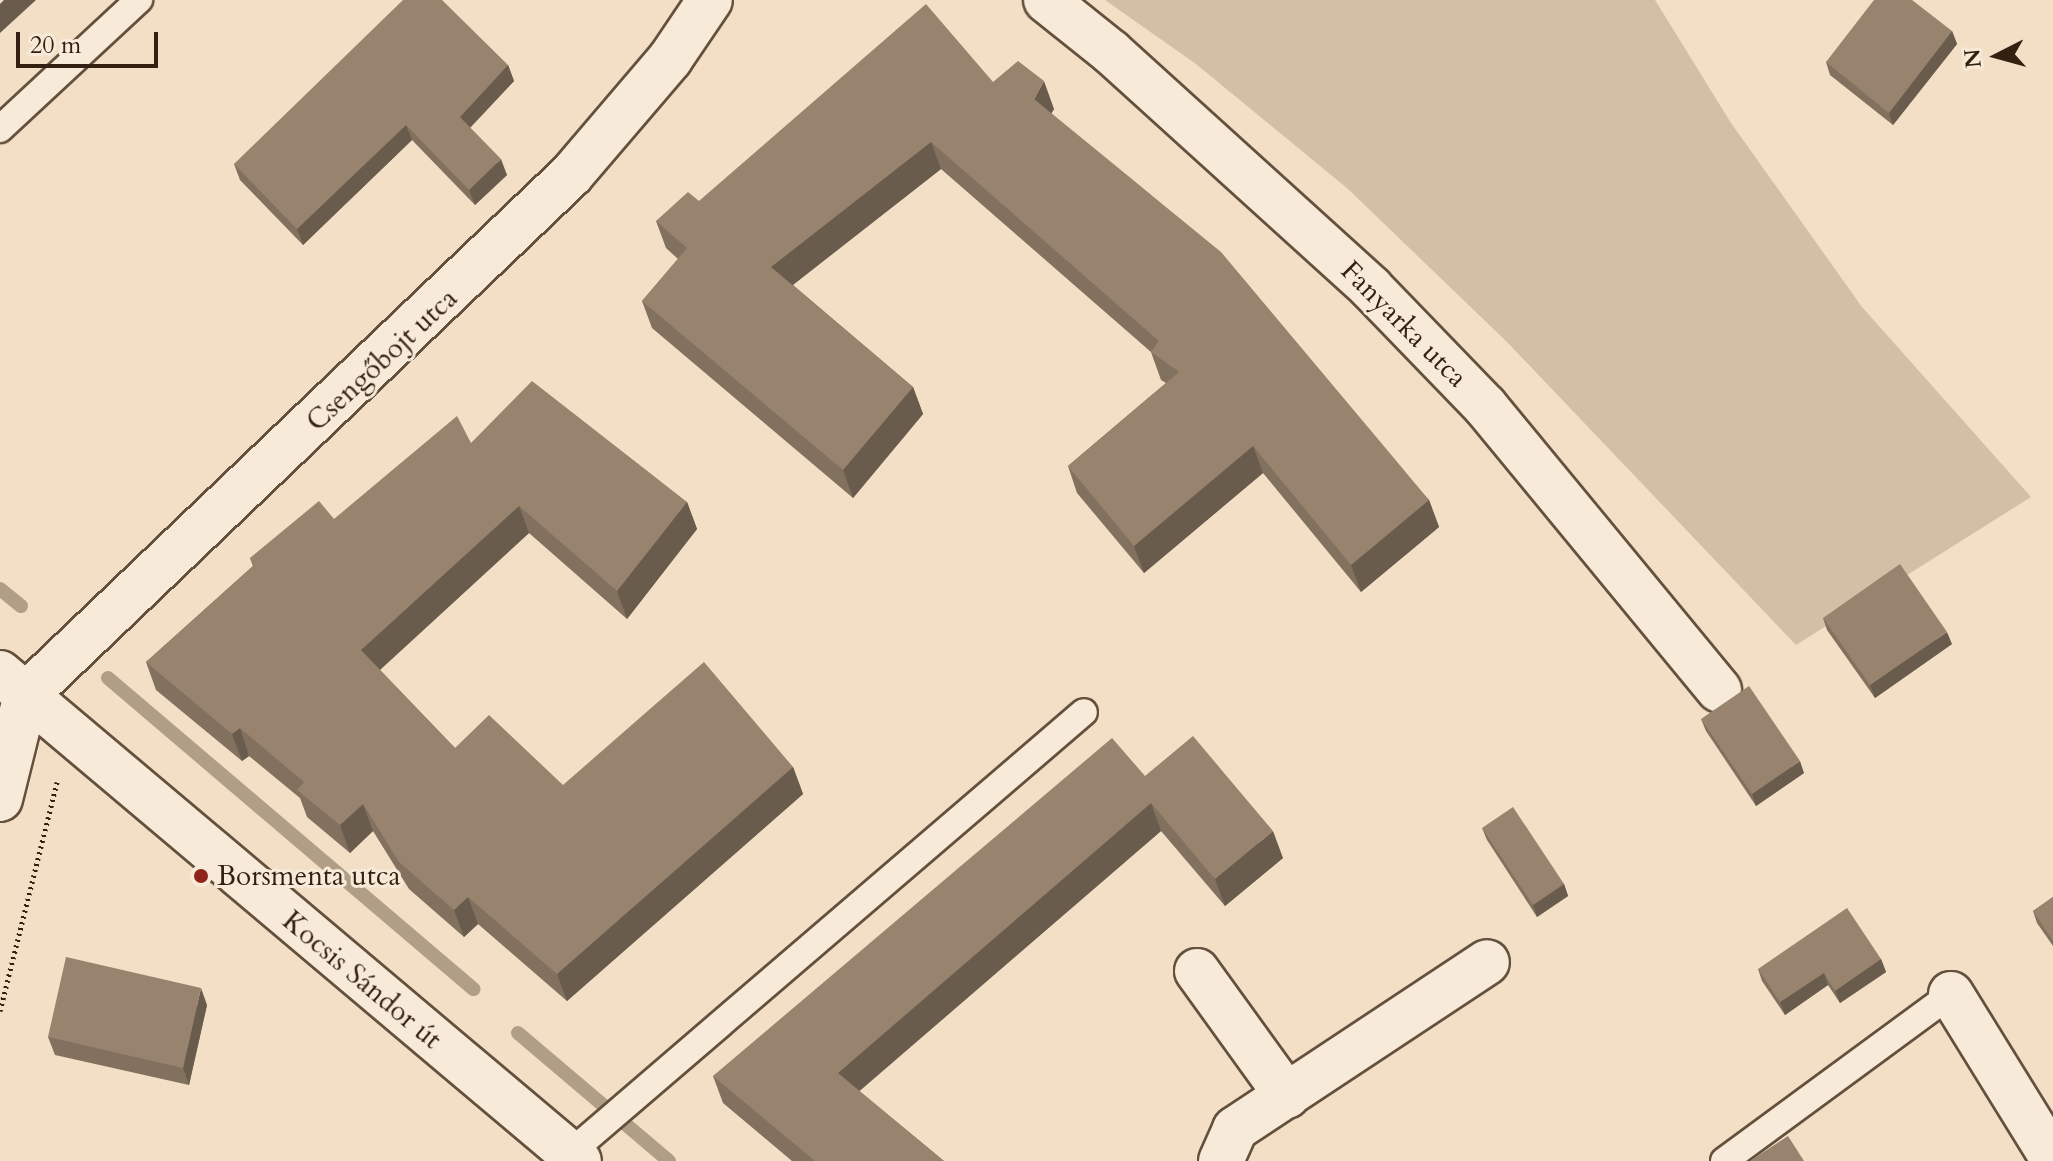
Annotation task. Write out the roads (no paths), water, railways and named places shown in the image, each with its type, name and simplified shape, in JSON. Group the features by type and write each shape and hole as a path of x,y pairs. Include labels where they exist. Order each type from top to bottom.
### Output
{"street":[{"name":"Csengőbojt utca","path":"13,684 560,186 670,59 710,0"},
{"name":"Fanyarka utca","path":"1046,0 1111,52 1381,298 1485,406 1719,690"},
{"name":"Kocsis Sándor út","path":"13,684 69,735 581,1149"},
{"path":"0,799 13,684"},
{"path":"1221,1161 1235,1129 1487,962"},
{"path":"1197,971 1287,1096"},
{"path":"1951,994 2053,1159"}],"lane":[{"path":"0,129 139,0"},
{"path":"581,1149 627,1104 1084,712"},
{"path":"1724,1161 1951,994"}],"waterway":[{"path":"0,589 21,606"},
{"path":"108,678 474,989"},
{"path":"518,1033 669,1161"}],"place":[{"name":"Borsmenta utca","path":"201,876"}]}
